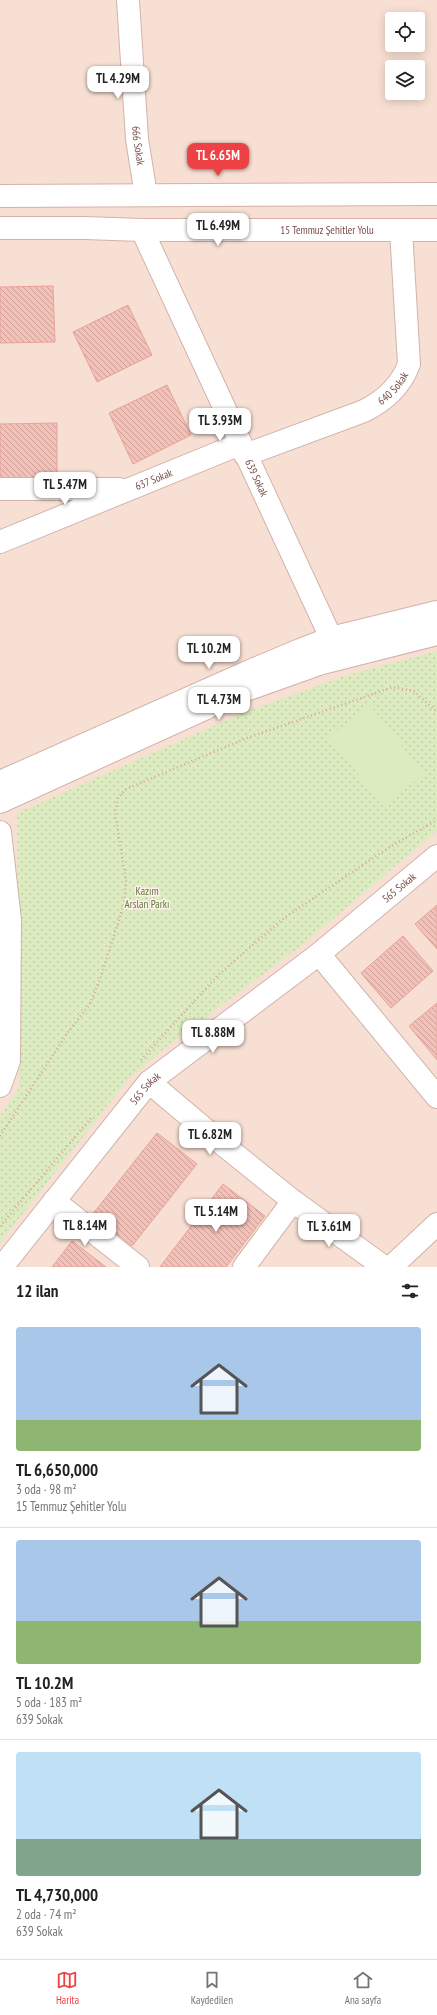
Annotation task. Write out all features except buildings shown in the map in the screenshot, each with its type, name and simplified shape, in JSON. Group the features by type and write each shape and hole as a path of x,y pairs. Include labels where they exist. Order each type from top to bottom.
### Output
{"street":[{"name":"666 Sokak","path":"128,0 137,139 146,195"},
{"path":"0,196 437,194"},
{"name":"15 Temmuz Şehitler Yolu","path":"0,228 142,230 437,230"},
{"name":"639 Sokak","path":"142,230 242,449 331,638"},
{"name":"640 Sokak","path":"242,449 364,411 376,405 389,394 405,376 409,364 401,230"},
{"name":"637 Sokak","path":"0,542 130,489 242,449"},
{"path":"0,489 130,489"},
{"path":"0,786 252,670 331,638 437,612"},
{"path":"0,786 246,690 322,663 437,634"},
{"path":"0,832 10,920 9,1061 0,1086"},
{"name":"565 Sokak","path":"2,1267 149,1082 319,954 437,856"},
{"path":"319,954 437,1097"},
{"path":"149,1082 293,1201 384,1267"},
{"path":"54,1201 138,1267"},
{"path":"244,1267 293,1201"},
{"path":"391,1267 437,1224"}],"path":[{"path":"0,1136 68,1032 90,1004 101,976 124,904 126,881 115,812 118,798 126,789 247,738 393,687 414,691 437,712"},
{"path":"198,997 218,975 284,918 388,848 437,820"}],"shaded area":[{"path":"0,0 437,0 437,1267 0,1267"}],"green space":[{"name":"Kazım Arslan Parkı","path":"437,651 437,831 302,945 166,1047 127,1081 0,1243 0,1116 19,1088 17,813 245,712 348,675"},
{"path":"370,705 424,774 383,806 329,737"}]}
